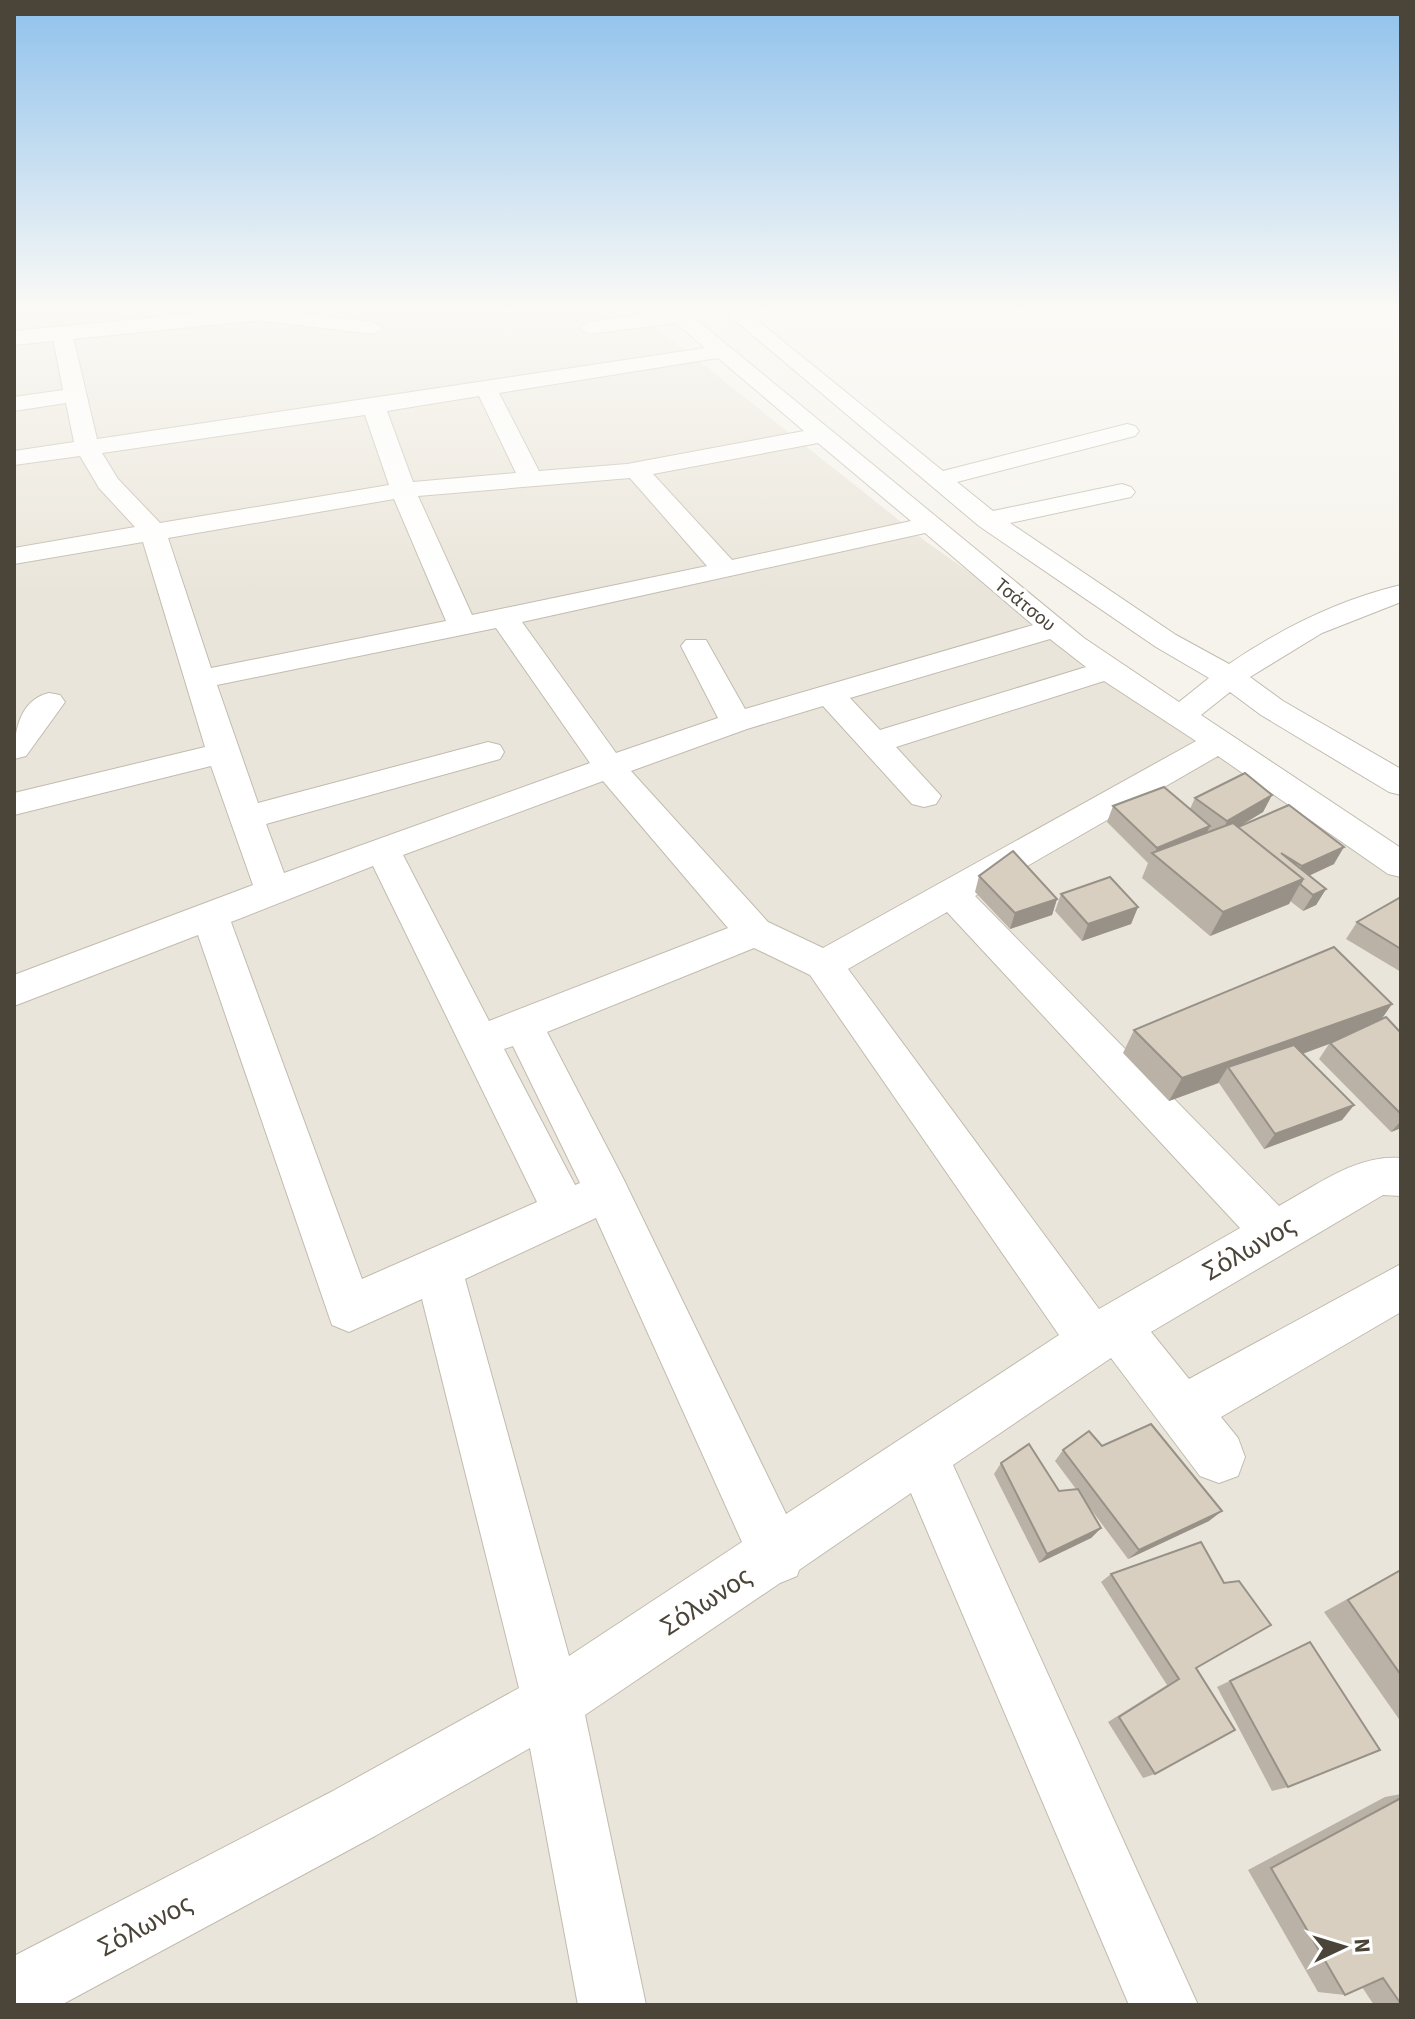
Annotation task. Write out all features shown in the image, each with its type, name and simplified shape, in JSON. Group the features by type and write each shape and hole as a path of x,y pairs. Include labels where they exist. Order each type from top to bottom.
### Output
{"street":[{"path":"77,405 87,448 108,483 153,531 223,753 273,891"},
{"path":"14,458 379,405"},
{"path":"494,405 530,477"},
{"name":"Τσάτσου","path":"787,405 928,525 1108,670 1401,865"},
{"path":"850,405 988,520 1094,594 1228,676 1272,708 1401,784"},
{"path":"374,406 403,490 463,627"},
{"path":"939,479 1127,431"},
{"path":"14,556 403,490 635,469 822,435"},
{"path":"635,469 725,569"},
{"path":"988,520 1122,492"},
{"path":"199,680 463,627 928,525"},
{"path":"1181,716 1228,676 1347,610 1401,593"},
{"path":"504,618 610,768 728,905 755,932 824,965 1105,1334 1182,1411 1219,1457"},
{"path":"14,991 382,849 736,722 1054,628"},
{"path":"696,646 736,722"},
{"path":"874,743 1108,670"},
{"path":"830,696 924,796"},
{"path":"14,749 49,702"},
{"path":"824,965 1216,743"},
{"path":"248,817 488,752"},
{"path":"14,804 223,753"},
{"path":"382,849 564,1209"},
{"path":"949,892 1274,1232"},
{"path":"210,915 349,1309 607,1192"},
{"path":"478,1042 755,932"},
{"path":"523,1025 607,1192 777,1556"},
{"name":"Σόλωνος","path":"14,1993 339,1821 552,1702 777,1556 1105,1334 1274,1232 1390,1176"},
{"path":"438,1267 552,1702 612,2005"},
{"path":"1182,1411 1401,1286"},
{"path":"923,1458 1164,2005"}],"shaded area":[{"path":"14,405 754,405 925,541 1401,875 1401,2005 14,2005"}],"building":[{"path":"1245,773 1272,795 1227,821 1195,798"},
{"path":"1164,787 1210,826 1157,848 1113,806"},
{"path":"1289,805 1344,847 1302,866 1281,853 1326,889 1313,895 1300,884 1303,879 1238,827"},
{"path":"1233,823 1303,879 1223,912 1152,853"},
{"path":"1013,851 1057,899 1015,913 979,876"},
{"path":"1110,877 1138,907 1088,924 1061,894"},
{"path":"1401,897 1401,949 1357,922"},
{"path":"1334,947 1392,1004 1182,1078 1134,1030"},
{"path":"1386,1017 1401,1033 1401,1114 1330,1043"},
{"path":"1294,1045 1354,1105 1275,1134 1228,1067"},
{"path":"1151,1424 1222,1511 1139,1550 1063,1450 1089,1431 1102,1446"},
{"path":"1029,1444 1059,1491 1078,1489 1101,1528 1047,1554 1001,1463"},
{"path":"1201,1542 1224,1583 1239,1581 1271,1625 1196,1668 1235,1730 1155,1774 1119,1717 1179,1679 1111,1574"},
{"path":"1401,1570 1401,1675 1348,1600"},
{"path":"1310,1642 1380,1750 1288,1787 1230,1681"},
{"path":"1401,1798 1401,2004 1383,1978 1345,1995 1271,1868"}]}
